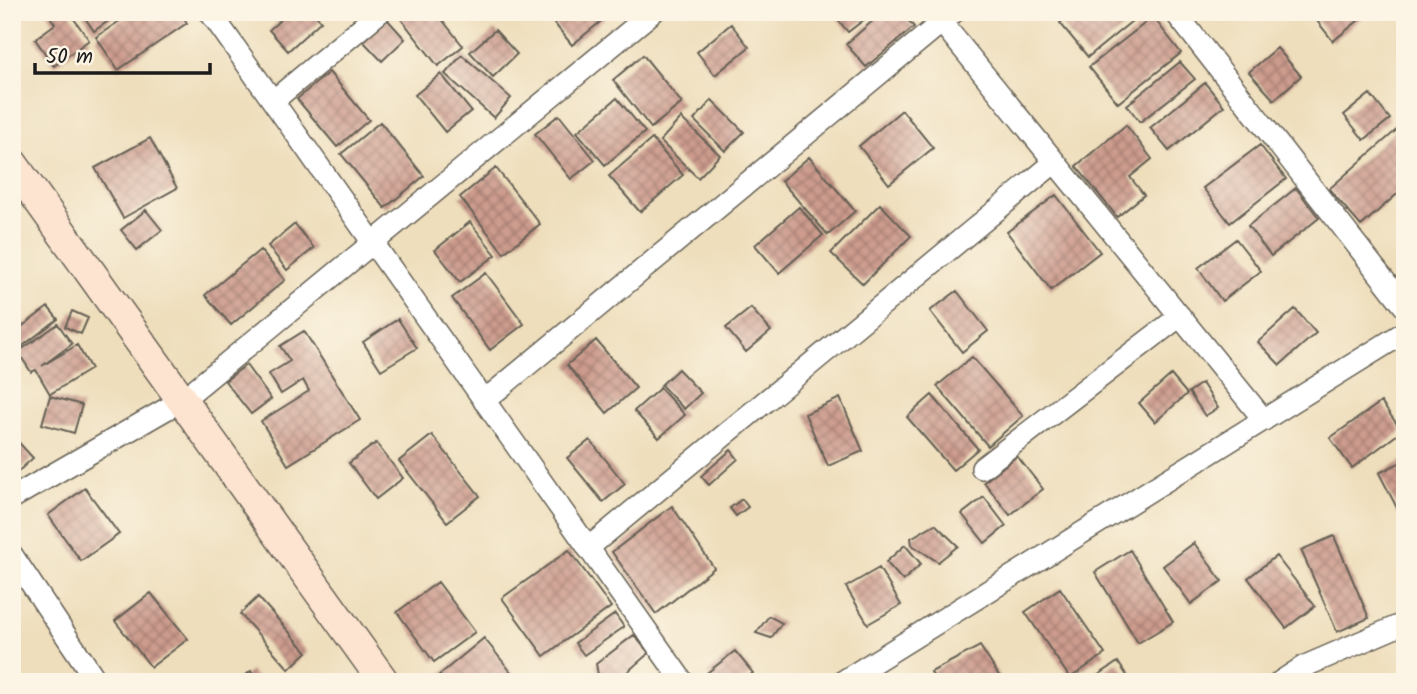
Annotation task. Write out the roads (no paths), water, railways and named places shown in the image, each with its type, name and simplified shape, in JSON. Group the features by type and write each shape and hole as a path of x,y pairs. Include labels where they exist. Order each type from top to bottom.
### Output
{"street":[{"path":"210,12 683,682"},
{"path":"273,101 380,12"},
{"path":"12,498 182,400 653,12"},
{"path":"1175,12 1405,307"},
{"path":"484,401 943,16 1055,162 1265,419"},
{"path":"588,548 1055,162"},
{"path":"15,172 383,682"},
{"path":"982,468 1180,316"},
{"path":"842,682 1405,332"},
{"path":"12,555 97,682"},
{"path":"1280,682 1303,667 1405,622"}]}
